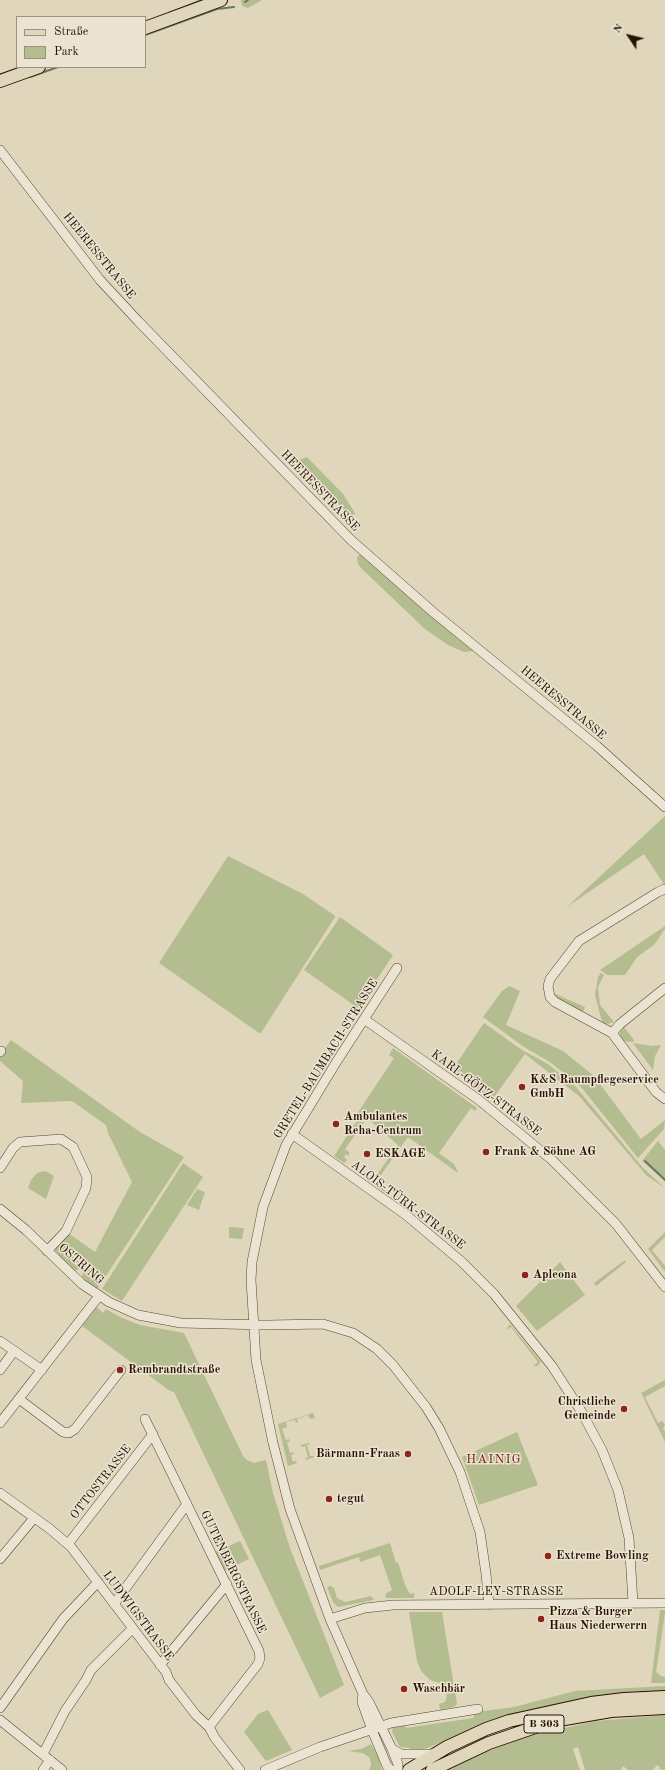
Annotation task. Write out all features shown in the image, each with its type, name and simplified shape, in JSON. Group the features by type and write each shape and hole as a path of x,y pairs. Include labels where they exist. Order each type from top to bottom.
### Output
{"main road":[{"path":"146,28 221,0"},
{"path":"0,81 36,68"},
{"name":"B 303","path":"409,1770 434,1754 486,1729 509,1720 591,1703 624,1699 665,1697"},
{"name":"B 303","path":"432,1770 489,1742 553,1721 611,1711 665,1708"}],"street":[{"name":"HEERESSTRASSE","path":"0,150 100,280 351,540 433,612 603,751 665,807"},
{"path":"665,889 579,941 550,978 548,990 550,997 555,1002 612,1033 652,1087 665,1099"},
{"name":"GRETEL-BAUMBACH-STRASSE","path":"397,968 292,1134 272,1181 259,1225 251,1280 256,1360 266,1416 280,1471 300,1537 330,1619 362,1694 370,1702 392,1749 398,1764 398,1770"},
{"path":"612,1033 620,1024 665,988"},
{"name":"KARL-GÖTZ-STRASSE","path":"364,1019 485,1105 552,1160 616,1224 665,1287"},
{"name":"ALOIS-TÜRK-STRASSE","path":"292,1134 406,1216 462,1262 494,1294 552,1366 581,1411 602,1450 618,1490 629,1538 633,1603"},
{"name":"OSTRING","path":"0,1168 12,1148 20,1142 61,1139 73,1147 87,1177 86,1188 69,1225 47,1251"},
{"name":"OSTRING","path":"0,1209 16,1220 74,1277 99,1296 123,1309 154,1319 181,1323 253,1325 309,1323 339,1328 366,1341 386,1358 397,1370 436,1422 460,1472 480,1532 489,1605"},
{"path":"0,1423 99,1296"},
{"path":"0,1341 42,1370"},
{"path":"0,1370 14,1351"},
{"path":"19,1399 63,1432 69,1433 75,1429 121,1370"},
{"name":"GUTENBERGSTRASSE","path":"145,1419 259,1651 260,1658 258,1664 208,1727"},
{"name":"OTTOSTRASSE","path":"68,1544 153,1434"},
{"name":"LUDWIGSTRASSE","path":"0,1493 68,1544 160,1665 169,1680 196,1715 208,1727 240,1770"},
{"path":"114,1604 186,1504"},
{"path":"0,1559 34,1518"},
{"path":"0,1708 63,1620 98,1582"},
{"path":"160,1665 226,1584"},
{"name":"ADOLF-LEY-STRASSE","path":"330,1619 351,1611 379,1606 665,1603"},
{"path":"43,1770 46,1757 65,1711 86,1680 90,1670 132,1629"},
{"name":"GRETEL-BAUMBACH-STRASSE","path":"362,1694 362,1702 372,1730 387,1766 392,1770"},
{"path":"265,1770 320,1747 348,1739 395,1722 478,1709"},
{"path":"0,1720 62,1770"},
{"path":"392,1749 401,1754 434,1754"}],"green space":[{"path":"241,0 262,0 248,8 242,6"},
{"path":"307,457 343,494 355,513 353,516 350,516 299,460"},
{"path":"361,552 474,651 464,652 448,645 425,629 361,568 358,564 357,558"},
{"path":"665,816 665,886 644,854 567,907"},
{"path":"228,856 303,894 335,917 261,1033 159,963"},
{"path":"340,917 393,955 358,1008 304,970"},
{"path":"665,926 665,929 654,945 637,957 625,975 607,975 600,970"},
{"path":"601,973 604,975 598,987 600,1005 614,1022 605,1025 602,1022 595,995 598,977"},
{"path":"509,986 520,991 506,1025 563,1051 594,1076 641,1139 665,1120 664,1129 638,1158 581,1087 550,1062 524,1047 483,1017 502,991"},
{"path":"551,992 585,1007 582,1013 560,1003"},
{"path":"484,1023 522,1050 548,1064 576,1087 643,1168 665,1188 647,1176 579,1096 525,1054 492,1100 452,1070"},
{"path":"624,1027 634,1040 633,1042 623,1041 620,1032"},
{"path":"11,1040 140,1132 184,1157 98,1288 95,1288 82,1277 83,1272 79,1268 75,1272 63,1261 55,1249 68,1233 95,1252 132,1182 108,1133 106,1125 72,1101 21,1103 23,1081 0,1061 0,1055"},
{"path":"633,1043 652,1046 661,1045 655,1056 653,1070"},
{"path":"393,1048 477,1108 475,1111 471,1108 439,1153 454,1164 458,1173 408,1137 375,1183 389,1193 388,1194 367,1180 370,1177 374,1179 398,1145 367,1118 345,1149 349,1152 349,1156 346,1154 344,1157 347,1160 344,1163 334,1156 358,1119 355,1117 394,1058 389,1055"},
{"path":"658,1141 665,1150 665,1181 642,1161"},
{"path":"183,1163 203,1177 122,1301 102,1289"},
{"path":"45,1171 54,1176 46,1199 28,1188 31,1180 37,1173"},
{"path":"197,1189 205,1192 199,1210 187,1205"},
{"path":"229,1227 244,1228 242,1239 229,1238"},
{"path":"665,1232 665,1237 652,1250 665,1266 665,1272 648,1249"},
{"path":"625,1260 626,1262 596,1286 594,1283"},
{"path":"560,1262 585,1295 537,1331 516,1306"},
{"path":"97,1307 103,1313 106,1309 120,1317 140,1325 184,1333 243,1456 247,1460 254,1463 266,1460 273,1493 290,1548 344,1685 320,1698 174,1392 170,1391 82,1326"},
{"path":"510,1324 541,1362 537,1366 533,1366 538,1362 511,1327 506,1330"},
{"path":"665,1380 665,1386 645,1397 658,1423 662,1421 665,1424 663,1429 665,1431 665,1442 641,1393"},
{"path":"313,1413 315,1418 310,1419 308,1415 297,1419 298,1422 296,1423 295,1420 286,1422 287,1427 282,1429 286,1440 289,1439 290,1441 287,1442 290,1453 293,1452 294,1454 291,1455 293,1462 296,1461 297,1463 288,1466 278,1424"},
{"path":"517,1432 538,1485 479,1505 462,1457"},
{"path":"310,1444 307,1445 310,1456 314,1457 306,1460 305,1459 308,1457 305,1446 301,1447 301,1445"},
{"path":"240,1541 249,1559 224,1571 215,1552"},
{"path":"390,1543 405,1585 410,1594 414,1593 414,1598 386,1598 385,1594 392,1590 380,1555 360,1562 359,1557 320,1570 319,1566"},
{"path":"331,1586 334,1588 337,1598 345,1602 371,1596 374,1600 338,1607 333,1602 327,1587"},
{"path":"660,1610 665,1610 665,1613 656,1672 665,1677 665,1683 651,1683"},
{"path":"409,1612 442,1612 457,1704 454,1707 440,1710 439,1704 445,1702 447,1696 444,1687 439,1683 430,1680 421,1671 417,1661"},
{"path":"665,1686 665,1694 483,1725 420,1751 412,1752 410,1748 400,1747 392,1732 393,1726 404,1723 406,1728 473,1718 476,1712 514,1707 575,1691"},
{"path":"268,1710 292,1750 266,1761 244,1732 258,1714"},
{"path":"665,1715 665,1770 659,1769 660,1767 657,1765 653,1770 628,1770 623,1766 621,1770 585,1770 578,1747 573,1749 580,1770 449,1770 483,1753 529,1736 596,1721"},
{"path":"371,1744 378,1757 382,1770 369,1770 371,1765 370,1758 363,1753 348,1751 361,1749"}],"waterway":[{"path":"169,13 202,0"},
{"path":"146,35 217,9 234,7"},
{"path":"30,77 55,68"},
{"path":"645,1161 665,1180"}],"place":[{"name":"K&S Raumpflegeservice GmbH","path":"522,1087"},
{"name":"Ambulantes Reha-Centrum","path":"336,1124"},
{"name":"Frank & Söhne AG","path":"486,1152"},
{"name":"ESKAGE","path":"367,1154"},
{"name":"Apleona","path":"525,1275"},
{"name":"Rembrandtstraße","path":"120,1370"},
{"name":"Christliche Gemeinde","path":"624,1409"},
{"name":"Bärmann-Fraas","path":"408,1454"},
{"name":"tegut","path":"329,1499"},
{"name":"Extreme Bowling","path":"548,1556"},
{"name":"Pizza & Burger Haus Niederwerrn","path":"541,1619"},
{"name":"Waschbär","path":"404,1689"}],"district":[{"name":"HAINIG","path":"494,1460"}]}
